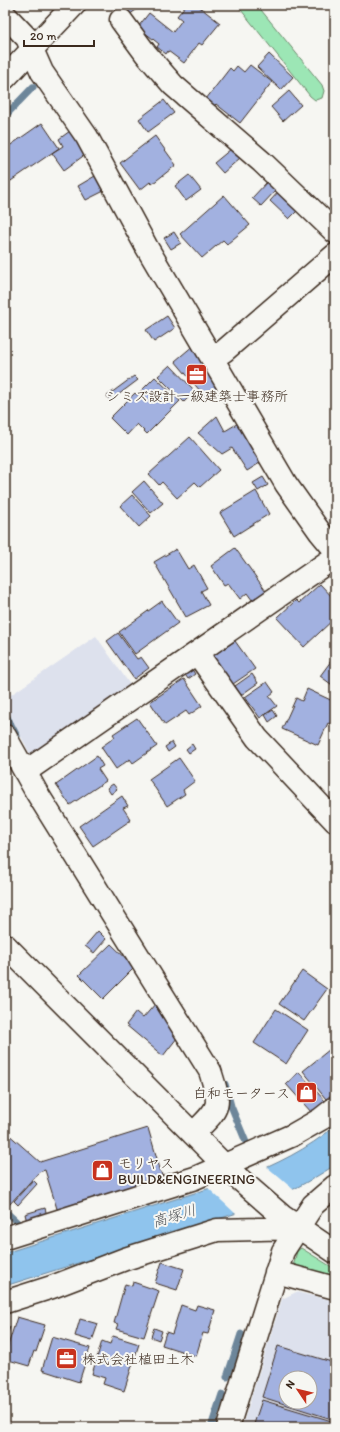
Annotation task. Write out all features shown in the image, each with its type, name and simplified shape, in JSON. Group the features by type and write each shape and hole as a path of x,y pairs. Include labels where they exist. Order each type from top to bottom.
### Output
{"street":[{"path":"5,78 74,5"},
{"path":"5,15 28,38 42,72 87,137 146,246 286,484 320,532 335,550"},
{"path":"121,20 146,54 172,85 262,162 335,232"},
{"path":"213,358 224,351 335,255"},
{"path":"25,772 335,557"},
{"path":"197,653 256,738 335,821"},
{"path":"5,736 25,772 210,1071 217,1094 215,1111 193,1134"},
{"path":"5,945 226,1168 274,1210 298,1228 335,1252"},
{"path":"5,1238 226,1168 293,1135 321,1119 335,1108"},
{"path":"228,1427 283,1252 313,1205 335,1186"},
{"path":"5,1302 52,1287 125,1259 217,1230 298,1228"},
{"path":"276,1272 335,1288"}],"shaded area":[{"path":"96,636 133,689 37,755 30,754 5,705 5,699"},
{"path":"296,1292 335,1301 335,1427 242,1427 282,1299"}],"green space":[{"path":"237,5 257,5 322,85 324,91 322,98 315,100 310,96"},
{"path":"301,1248 335,1269 335,1281 293,1267 297,1251"}],"water":[{"name":"高塚川","path":"335,1126 335,1165 285,1194 253,1208 5,1286 5,1253 242,1178 291,1156 314,1142"}],"pier":[{"path":"266,1166 295,1191 253,1210 237,1215 207,1187 242,1176"}],"building":[{"path":"122,5 143,5 129,15"},
{"path":"186,5 197,5 220,23 202,45 199,43 184,63 168,51 166,54 157,47 159,44 138,27 149,13 173,32 182,20 177,16"},
{"path":"269,54 293,77 281,90 257,67"},
{"path":"250,65 272,82 240,123 216,104 214,106 206,99 230,68 233,71 237,66 244,72"},
{"path":"289,91 301,105 283,121 271,107"},
{"path":"164,100 174,113 148,132 139,119"},
{"path":"42,123 59,148 5,185 5,149"},
{"path":"70,131 86,154 64,170 52,153 63,146 59,139"},
{"path":"155,136 176,165 152,184 150,182 140,190 120,163"},
{"path":"231,149 240,158 223,173 214,163"},
{"path":"189,175 201,190 186,201 175,186"},
{"path":"95,176 104,191 86,200 78,186"},
{"path":"267,182 276,190 261,206 252,198"},
{"path":"280,190 299,209 289,219 270,201"},
{"path":"224,195 250,225 227,244 223,240 202,258 180,234"},
{"path":"174,232 181,243 171,249 164,238"},
{"path":"167,316 175,328 154,342 146,330"},
{"path":"194,345 208,369 205,371 219,388 206,398 175,361"},
{"path":"170,365 195,391 184,402 158,376"},
{"path":"134,376 138,380 110,401 107,396"},
{"path":"155,377 180,401 147,434 137,424 127,435 110,418 135,393 137,395"},
{"path":"217,416 225,431 240,422 263,461 247,471 232,448 222,454 198,433"},
{"path":"190,437 219,470 200,487 195,482 177,498 162,482 159,485 149,474"},
{"path":"263,477 268,485 258,491 253,483"},
{"path":"144,481 163,503 151,513 132,492"},
{"path":"256,491 269,514 234,536 220,513"},
{"path":"132,495 151,516 139,527 120,506"},
{"path":"235,548 268,594 255,604 247,593 240,599 228,583 224,585 211,566"},
{"path":"176,549 188,569 194,565 207,588 201,591 209,605 186,617 154,562"},
{"path":"335,577 335,590 329,581"},
{"path":"320,584 335,600 335,618 304,647 277,618 296,600 299,603"},
{"path":"162,601 178,623 135,654 119,632"},
{"path":"118,633 137,659 141,657 149,668 134,679 107,641"},
{"path":"235,641 255,669 230,686 210,658"},
{"path":"334,657 335,658 335,687 320,676"},
{"path":"191,668 195,674 188,679 184,673"},
{"path":"252,674 258,683 241,695 235,686"},
{"path":"184,679 202,706 189,715 186,711 165,725 150,702"},
{"path":"267,682 274,692 269,696 277,706 260,718 245,697"},
{"path":"307,689 335,702 335,714 330,724 328,723 318,745 282,729 296,698 302,701"},
{"path":"273,710 277,716 269,722 265,715"},
{"path":"137,718 157,746 133,763 130,759 116,769 101,747 115,737 113,734"},
{"path":"172,742 175,747 168,752 165,747"},
{"path":"192,744 195,749 189,753 186,749"},
{"path":"97,756 103,766 98,769 106,781 70,805 56,785"},
{"path":"179,758 195,781 183,790 185,794 167,806 149,779"},
{"path":"113,784 117,789 111,794 107,788"},
{"path":"122,796 128,806 123,808 131,820 93,846 79,826"},
{"path":"98,931 106,939 94,953 85,946"},
{"path":"111,944 135,967 103,999 79,975"},
{"path":"302,971 327,989 304,1021 279,1004"},
{"path":"156,1003 177,1038 163,1056 126,1025 136,1012 143,1018"},
{"path":"276,1009 308,1030 286,1064 254,1043"},
{"path":"335,1045 335,1092 326,1099 303,1071"},
{"name":"白和モータース","path":"299,1072 325,1101 312,1113 286,1084"},
{"name":"モリヤス BUILD&ENGINEERING","path":"148,1128 163,1179 58,1212 45,1170 39,1172 9,1205 5,1201 6,1132 40,1162"},
{"path":"33,1180 37,1184 18,1205 14,1201"},
{"path":"45,1208 47,1216 27,1222 25,1214"},
{"path":"162,1262 184,1269 177,1290 155,1283"},
{"path":"133,1282 159,1291 144,1337 116,1329 118,1324 114,1323 125,1284 132,1286"},
{"path":"181,1305 195,1310 197,1305 215,1310 208,1334 203,1333 196,1356 162,1345 166,1332 172,1334"},
{"path":"17,1317 45,1325 36,1352 34,1351 29,1366 5,1359"},
{"path":"80,1319 98,1324 92,1341 75,1336"},
{"path":"5,1325 10,1327 5,1343"},
{"path":"154,1328 162,1331 159,1340 151,1337"},
{"path":"113,1336 139,1344 124,1391 103,1384 105,1378 92,1374 102,1341 110,1344"},
{"path":"52,1337 90,1348 79,1382 42,1370"},
{"path":"278,1346 335,1363 335,1420 303,1410 318,1410 318,1370 278,1370 278,1402 262,1397"},
{"path":"262,1400 278,1405 278,1410 295,1410 335,1422 335,1427 253,1427"}],"waterway":[{"path":"5,116 33,87"},
{"path":"5,713 17,736"},
{"path":"225,1084 231,1106 248,1147"},
{"path":"5,1211 20,1225"},
{"path":"227,1377 241,1334"},
{"path":"211,1427 222,1394"}],"place":[{"name":"シミズ設計一級建築士事務所","path":"197,374"},
{"name":"白和モータース","path":"306,1093"},
{"name":"モリヤス BUILD&ENGINEERING","path":"103,1171"},
{"name":"株式会社植田土木","path":"66,1359"}]}
